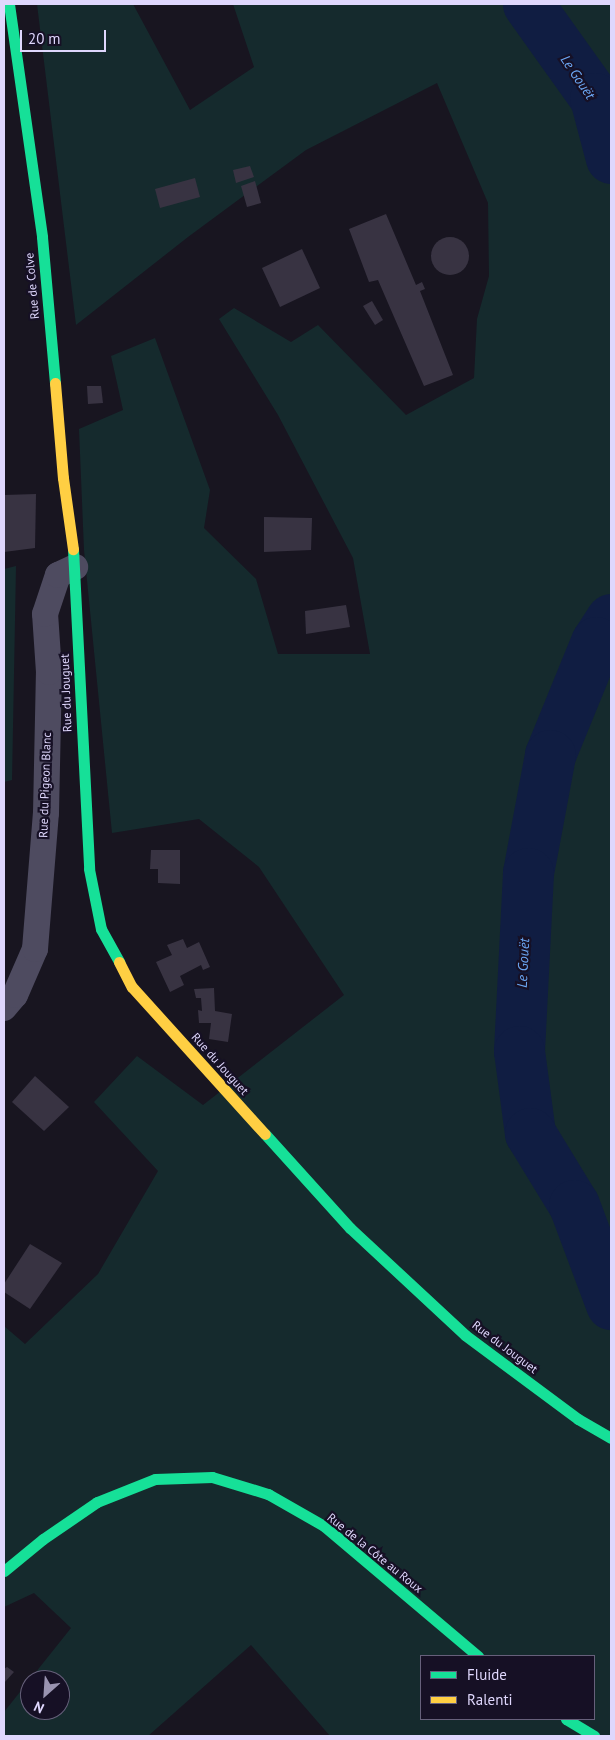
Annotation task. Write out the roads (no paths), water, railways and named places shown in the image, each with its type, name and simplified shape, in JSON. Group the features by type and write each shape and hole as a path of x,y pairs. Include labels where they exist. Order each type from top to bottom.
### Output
{"street":[{"name":"Rue de Colve","path":"9,4 42,237 63,478 75,567"},
{"name":"Rue du Pigeon Blanc","path":"4,1008 15,995 34,949 46,812 49,672 45,614 58,575 75,567"},
{"name":"Rue du Jouguet","path":"75,567 79,698 89,869 100,929 132,987 350,1228 465,1335 578,1419 611,1438"},
{"name":"Rue de la Côte au Roux","path":"4,1571 43,1539 97,1502 155,1479 212,1477 268,1494 324,1526 477,1655"},
{"path":"568,1720 594,1736"}],"waterway":[{"name":"Le Gouët","path":"528,4 595,98 611,158"},
{"name":"Le Gouët","path":"611,619 596,642 550,755 528,873 519,1051 530,1133 574,1205 611,1304"}]}
